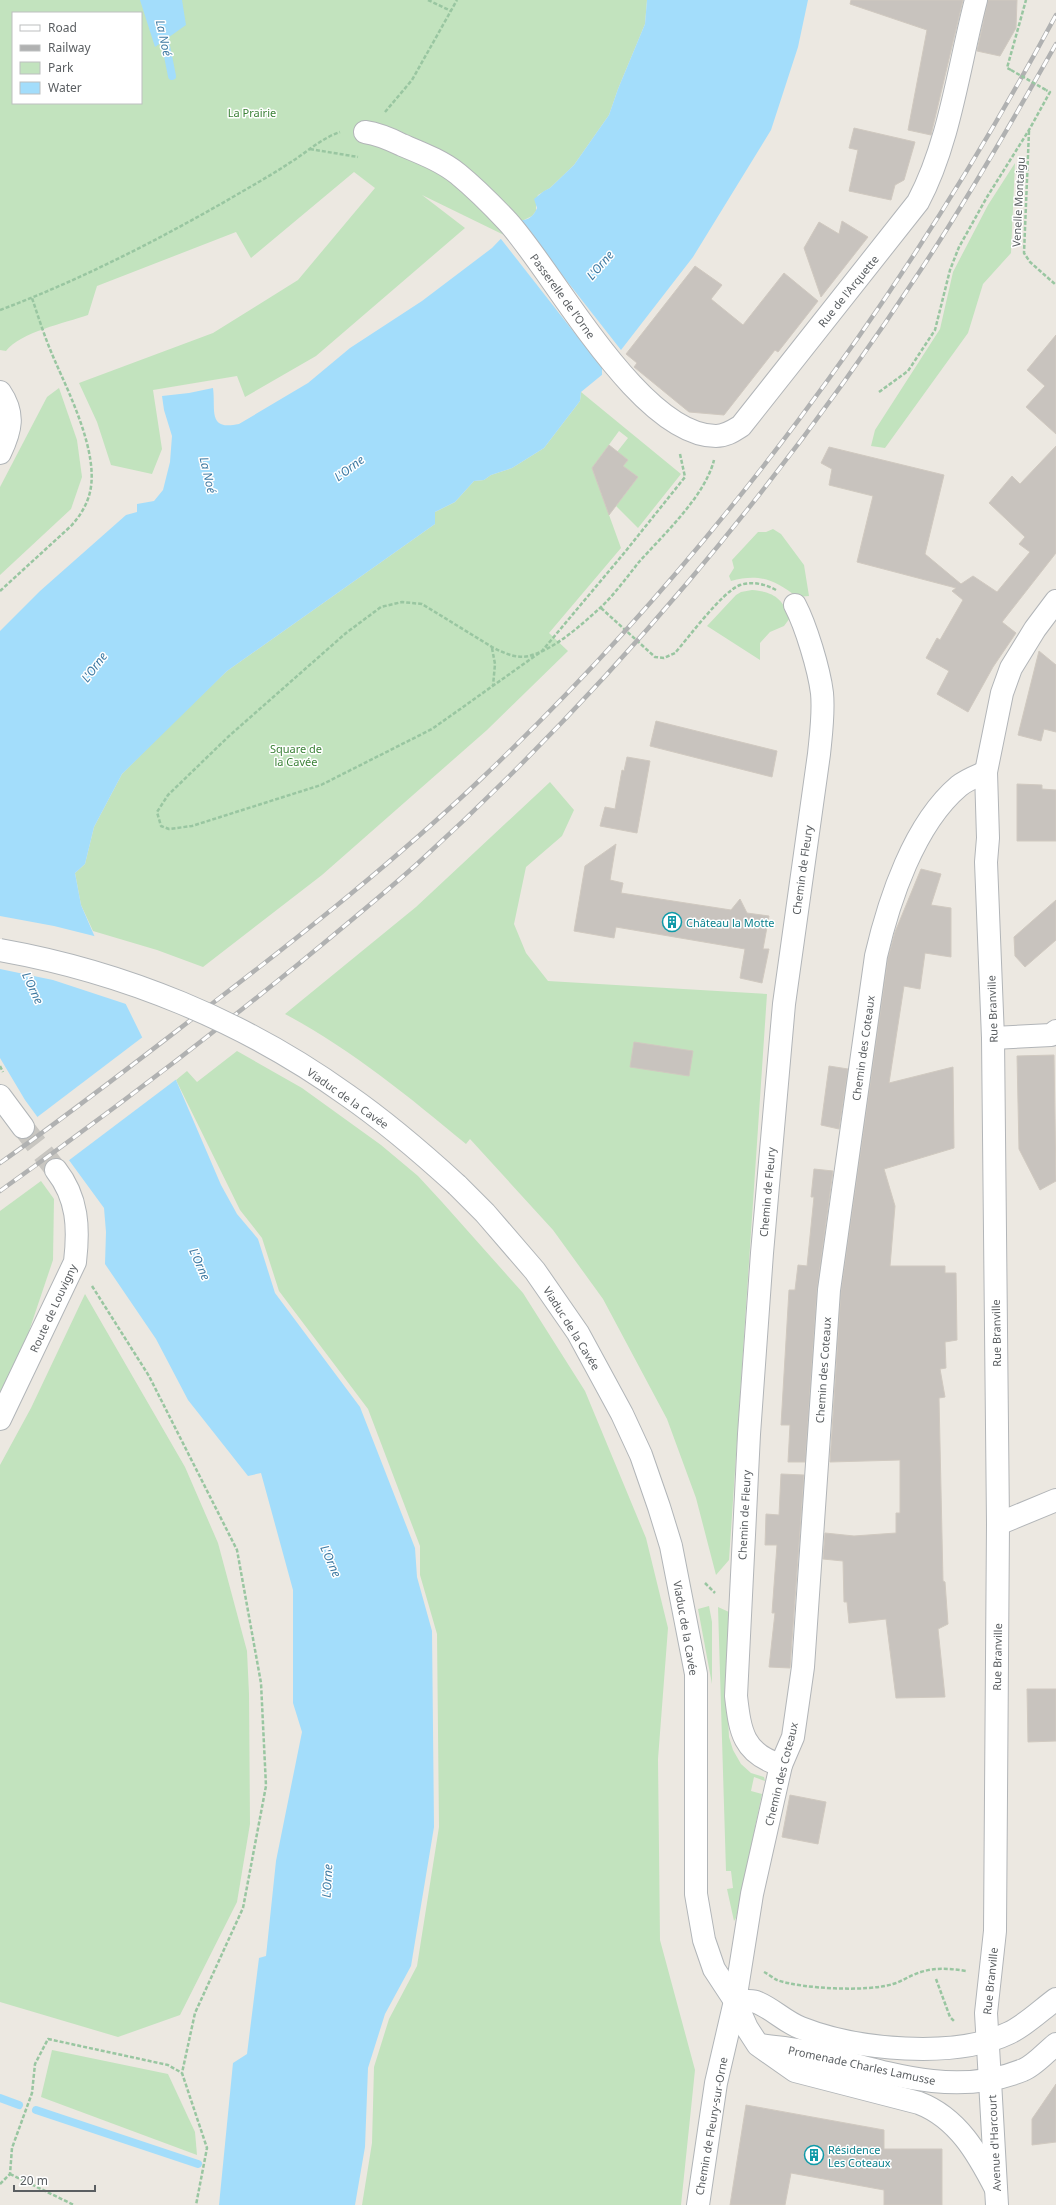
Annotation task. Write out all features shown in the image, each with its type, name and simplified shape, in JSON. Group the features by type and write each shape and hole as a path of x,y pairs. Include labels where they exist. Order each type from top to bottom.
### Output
{"street":[{"name":"Rue de l'Arquette","path":"717,436 730,433 741,426 918,202 928,183 938,157 976,0"},
{"name":"Passerelle de l’Orne","path":"355,131 377,133 434,159 458,174 511,225 615,367 660,412 699,433 717,436"},
{"path":"0,392 10,406 9,434 0,453"},
{"name":"Rue Branville","path":"990,2081 986,2014 995,1931 998,1524 993,1038 986,862 988,838 986,772 1002,693 1011,668 1056,601"},
{"name":"Chemin de Fleury","path":"781,1765 762,1757 747,1743 739,1726 736,1696 749,1434 762,1253 783,1012 819,754 822,716 822,692 801,616 795,604"},
{"name":"Chemin des Coteaux","path":"735,2001 752,1894 781,1765 793,1737 803,1667 829,1290 876,956 886,912 917,841 940,806 960,785 986,772"},
{"name":"Viaduc de la Cavée","path":"0,950 48,960 107,976 174,1000 235,1028 294,1060 348,1095 408,1141 457,1185 485,1213 535,1270 578,1333 622,1414 660,1507 671,1546 696,1674 696,1894 704,1940 714,1969 735,2001"},
{"path":"993,1038 1051,1035 1056,1031"},
{"path":"0,1096 23,1127"},
{"name":"Route de Louvigny","path":"0,1419 75,1262 77,1243 76,1209 70,1194 56,1170"},
{"path":"998,1524 1056,1500"},
{"name":"Promenade Charles Lamusse","path":"997,2197 980,2157 960,2131 940,2114 918,2104 795,2071 758,2045 747,2028 735,2001 756,2002 800,2028 866,2044 934,2049 988,2042 1010,2033 1056,1999"},
{"name":"Chemin de Fleury-sur-Orne","path":"698,2205 716,2084 735,2001"},
{"name":"Promenade Charles Lamusse","path":"758,2045 802,2050 851,2065 920,2080 954,2084 990,2081 1024,2070 1056,2044"},
{"name":"Avenue d'Harcourt","path":"990,2081 997,2197"}],"path":[{"path":"428,0 451,12"},
{"path":"384,114 412,80 457,0"},
{"path":"879,392 908,371 935,330 950,270 962,241 1029,130 1050,92 1008,68 1026,0"},
{"name":"Venelle Montaigu","path":"1029,130 1024,253 1030,262 1056,285"},
{"path":"0,310 32,298 117,258 225,202 331,135 355,131"},
{"path":"310,149 357,157"},
{"path":"0,592 71,526 81,512 91,491 91,467 78,414 55,362 32,298"},
{"path":"678,448 685,477 625,552 542,651 531,656 519,657 504,654 422,604 402,602 381,607 346,633 203,759 162,803 157,812 158,822 165,828 192,826 321,784 432,729 493,687 542,651 559,641 601,608 704,485 711,474 717,436"},
{"path":"601,608 649,652 659,658 675,653 726,595 738,586 754,583 763,585 783,594 795,604"},
{"path":"492,647 495,664 493,687"},
{"path":"88,1280 149,1376 237,1550 262,1683 266,1786 243,1908 195,2013 182,2073 207,2148 196,2205"},
{"path":"759,1970 778,1980 817,1987 872,1988 886,1986 920,1973 944,1968 991,1975"},
{"path":"936,1979 950,2017 955,2022"},
{"path":"0,2184 10,2174 12,2148 32,2094 35,2064 48,2039 168,2065 182,2073"},
{"path":"10,2174 74,2205"}],"green space":[{"name":"La Prairie","path":"0,0 647,0 645,24 609,115 574,165 550,188 538,195 536,200 536,211 532,216 522,221 504,235 422,195 465,228 316,356 245,397 237,376 153,390 162,449 152,474 111,465 97,422 79,383 213,333 298,280 375,188 354,172 251,258 236,232 97,286 88,315 32,333 13,344 6,351 0,350"},
{"path":"1015,163 1011,253 983,284 968,333 885,448 871,446 875,430 940,329 953,272 988,205"},
{"path":"59,388 77,440 82,477 71,509 0,575 0,487 47,397"},
{"name":"Square de la Cavée","path":"581,392 681,474 638,528 616,506 638,477 623,466 628,460 617,452 628,438 619,431 592,468 621,548 549,633 568,651 487,730 322,875 203,967 157,950 93,931 81,905 75,873 85,864 94,827 122,774 171,724 227,671 435,524 435,512 455,502 474,481 484,480 491,475 512,468 544,448 580,401"},
{"path":"773,529 781,534 804,565 809,596 797,597 774,582 758,578 731,581 729,576 734,568 732,560 758,532 766,532"},
{"path":"752,590 772,594 784,605 790,618 784,626 770,632 760,643 760,660 707,626 736,595 741,592"},
{"path":"550,782 574,810 562,836 526,867 514,924 526,953 548,981 767,994 729,1560 716,1575 696,1498 667,1419 603,1299 553,1230 470,1139 466,1144 379,1074 310,1028 285,1014 416,907"},
{"path":"237,1051 302,1088 381,1145 418,1176 523,1293 585,1391 646,1538 668,1628 658,1759 660,1940 695,2070 681,2205 362,2205 372,2143 374,2067 389,2019 417,1966 439,1827 437,1634 420,1575 420,1546 368,1409 279,1291 262,1238 240,1210 176,1080 187,1071 197,1082"},
{"path":"41,1181 54,1199 53,1260 25,1343 15,1367 0,1393 0,1211"},
{"path":"85,1294 185,1467 218,1543 247,1651 249,1694 250,1824 237,1902 180,2015 118,2037 0,2002 0,1465 31,1408"},
{"path":"709,1606 712,1622 712,1684 698,1609"},
{"path":"718,1607 729,1612 726,1677 729,1737 733,1750 741,1764 751,1773 764,1777 765,1781 754,1777 751,1791 762,1794 736,1918 734,1921 727,1889 733,1888 731,1871 726,1871"},
{"path":"52,2050 168,2074 195,2132 197,2155 41,2097"}],"water":[{"path":"140,0 182,0 186,25 155,47"},
{"name":"L'Orne","path":"647,0 808,0 798,47 771,130 693,257 621,350 614,365 581,392 580,401 544,448 512,468 491,475 484,480 474,481 455,502 435,512 435,524 227,671 122,774 94,827 85,864 75,873 81,905 110,972 142,1037 176,1080 221,1185 237,1214 258,1239 275,1293 360,1407 415,1548 417,1577 432,1631 434,1827 411,1966 385,2014 368,2068 365,2147 355,2205 219,2205 233,2063 247,2054 259,1958 266,1956 276,1861 302,1732 293,1703 293,1590 261,1473 248,1476 188,1400 156,1339 105,1264 106,1232 104,1208 25,1100 0,1058 0,631 40,591 126,515 137,512 137,504 154,501 163,490 170,462 172,436 164,410 162,396 189,393 213,388 215,417 222,424 239,424 308,383 350,348 422,301 492,248 519,220 525,220 532,216 537,208 534,199 550,188 574,165 609,115 645,24"}],"pier":[{"path":"519,220 621,350 624,350 615,366 602,377 602,368 501,239 498,239"},
{"path":"0,916 54,926 98,937 129,1005 53,980 0,969"},
{"path":"144,1036 178,1078 68,1161 36,1118"}],"building":[{"path":"851,0 963,0 931,135 908,130 927,30 850,4"},
{"path":"988,0 1017,0 1016,28 1000,56 977,51"},
{"path":"854,128 915,142 904,180 895,185 891,200 849,191 858,150 849,148"},
{"path":"842,221 868,237 821,297 804,248 819,222 839,234"},
{"path":"695,266 722,285 711,299 743,325 784,273 818,301 778,352 775,350 724,415 689,412 634,367 637,363 626,354"},
{"path":"1056,335 1056,434 1026,407 1045,386 1027,370"},
{"path":"609,445 628,460 623,466 638,477 609,515 592,468"},
{"path":"1056,446 1056,553 1002,622 1016,633 993,667 968,712 937,694 949,671 926,658 937,638 940,640 963,600 952,591 956,588 857,562 873,496 829,485 832,469 821,463 829,447 944,475 925,554 961,584 973,576 997,592 1030,552 1019,544 1025,537 989,503 1012,476 1020,484"},
{"path":"1039,651 1056,665 1056,732 1044,729 1041,741 1018,735"},
{"path":"656,721 777,751 772,777 650,746"},
{"path":"627,757 650,761 637,833 600,826 605,807 615,809 622,770 624,771"},
{"path":"1017,784 1042,785 1042,789 1056,790 1056,841 1017,841"},
{"name":"Château la Motte","path":"616,844 610,880 623,883 621,893 731,910 740,899 747,913 769,916 763,949 769,949 762,983 740,978 745,949 616,927 614,938 574,931 585,866"},
{"path":"921,869 941,874 931,905 951,908 951,957 925,953 920,989 904,986 889,1083 953,1067 954,1148 884,1169 895,1206 890,1266 945,1266 945,1273 956,1273 957,1340 945,1342 946,1368 940,1369 945,1397 939,1398 943,1581 945,1582 948,1624 938,1629 945,1697 896,1698 886,1619 849,1623 847,1602 844,1602 843,1561 823,1559 825,1533 854,1536 896,1533 896,1513 900,1513 900,1460 830,1462 841,1291 888,958 895,932"},
{"path":"1056,900 1056,940 1025,967 1015,956 1014,937"},
{"path":"634,1042 693,1051 689,1076 630,1067"},
{"path":"1054,1055 1056,1181 1040,1190 1019,1149 1017,1056"},
{"path":"829,1066 848,1069 839,1129 821,1125"},
{"path":"814,1169 833,1171 817,1289 805,1462 788,1462 790,1425 781,1425 789,1290 795,1290 798,1265 807,1266 814,1197 811,1197"},
{"path":"781,1474 804,1475 790,1668 769,1667 775,1613 772,1613 777,1545 765,1545 766,1514 779,1515"},
{"path":"1027,1689 1056,1689 1056,1741 1028,1742"},
{"path":"790,1795 826,1802 818,1844 782,1837"},
{"path":"1056,2084 1056,2142 1032,2145 1032,2119"},
{"name":"Résidence Les Coteaux","path":"746,2105 884,2130 884,2149 942,2149 942,2205 884,2205 884,2190 791,2173 785,2205 730,2205"}],"waterway":[{"name":"La Noé","path":"163,31 172,76"},
{"path":"0,2098 19,2105"},
{"path":"36,2110 198,2164"}],"tunnel":[{"path":"23,1127 56,1170"}],"railway":[{"path":"0,1163 131,1066 244,979 348,896 416,838 482,778 567,694 648,605 725,514 799,419 869,322 935,222 997,119 1056,15"},
{"path":"0,1191 113,1109 187,1052 296,966 387,890 488,797 557,728 624,656 688,582 750,506 810,428 867,349 957,213 1056,44"}],"place":[{"name":"Château la Motte","path":"672,922"},
{"name":"Résidence Les Coteaux","path":"814,2155"}]}
